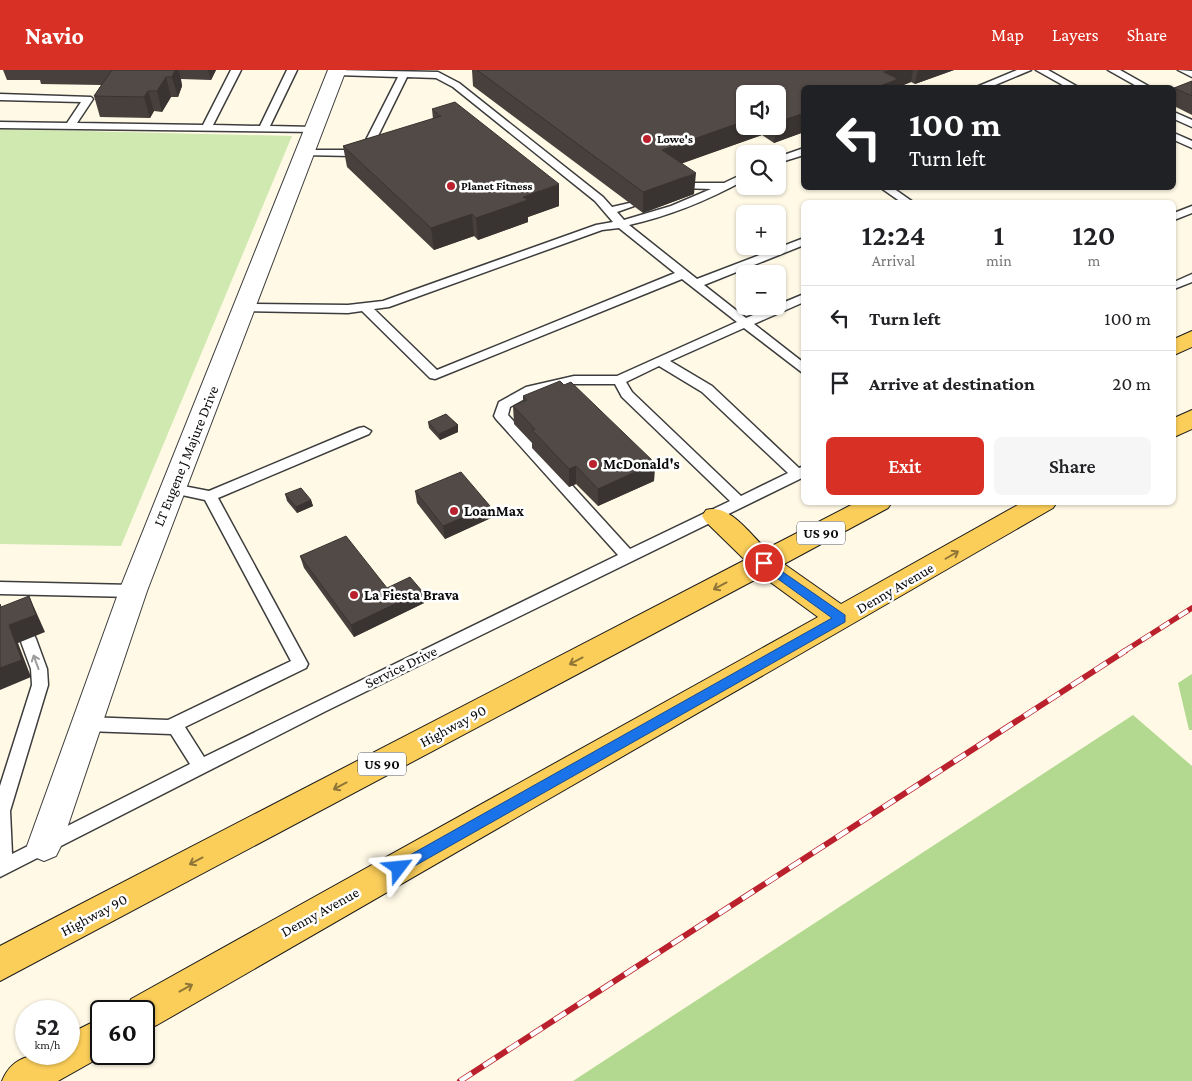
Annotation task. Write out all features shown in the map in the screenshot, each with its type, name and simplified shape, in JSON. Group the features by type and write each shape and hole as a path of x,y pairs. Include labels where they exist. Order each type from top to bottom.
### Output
{"main road":[{"path":"1176,347 1192,338"},
{"path":"1176,428 1192,418"},
{"name":"Highway 90","path":"0,964 873,505"},
{"name":"Denny Avenue","path":"155,1006 1039,505"},
{"path":"715,516 764,563 841,618"},
{"path":"21,1081 90,1042"}],"street":[{"name":"LT Eugene J Majure Drive","path":"44,846 133,591 337,71"}],"lane":[{"path":"206,128 236,70"},
{"path":"264,129 292,70"},
{"path":"337,71 438,75 452,70"},
{"path":"986,85 1026,70"},
{"path":"1041,70 1070,85"},
{"path":"1113,70 1142,85"},
{"path":"1183,70 1192,74"},
{"path":"305,153 353,153 370,142 404,74"},
{"path":"438,75 456,85 599,199 622,225 801,368"},
{"path":"0,97 88,98 69,126"},
{"path":"1176,116 1187,113"},
{"path":"1176,116 1192,124"},
{"path":"0,126 314,130"},
{"path":"1176,137 1192,145"},
{"path":"786,157 801,151"},
{"path":"245,308 348,309 385,304 600,227 622,225 715,192 736,181"},
{"path":"681,185 727,186"},
{"path":"889,190 905,200"},
{"path":"609,211 630,204"},
{"path":"1176,216 1192,209"},
{"path":"696,284 801,242"},
{"path":"365,307 435,375 683,274"},
{"path":"1176,285 1192,277"},
{"path":"629,557 501,416 504,405 512,399 556,382 575,378 619,380 744,322 801,299"},
{"path":"660,361 707,389 801,473"},
{"path":"619,380 627,394 740,503"},
{"path":"173,489 210,496 364,431"},
{"name":"Service Drive","path":"2,868 320,706 801,473"},
{"path":"175,727 174,724 300,664 210,496"},
{"path":"0,588 133,591"},
{"path":"14,604 18,588"},
{"path":"2,868 1,810 40,685 39,669 28,639"},
{"path":"86,724 175,727"},
{"path":"175,727 201,767"}],"green space":[{"path":"0,129 292,136 121,546 0,544"},
{"path":"1192,674 1192,730 1189,730 1178,683"},
{"path":"1133,715 1192,766 1192,1081 573,1081"}],"building":[{"path":"112,70 175,70 172,77 166,77 157,91 148,91 144,97 94,96"},
{"name":"Lowe's","path":"477,70 891,70 884,72 898,79 883,85 801,85 801,114 786,119 786,85 736,85 736,124 662,150 696,173 643,192"},
{"path":"1192,81 1192,96 1176,89"},
{"name":"Planet Fitness","path":"455,102 559,184 523,197 528,200 476,218 472,214 431,228 343,146 441,116 432,109"},
{"name":"McDonald's","path":"560,381 564,385 571,382 655,463 598,489 576,466 569,469 532,430 535,429 513,406 527,400 523,396"},
{"path":"446,414 458,425 439,434 428,422"},
{"name":"LoanMax","path":"461,472 490,506 443,526 415,491"},
{"path":"301,488 311,500 296,507 285,494"},
{"name":"La Fiesta Brava","path":"346,536 387,588 410,577 422,591 351,625 300,556"},
{"path":"29,596 36,615 9,625 22,660 0,668 0,604 1,607"}],"railway":[{"path":"1123,652 1192,608"},
{"path":"460,1081 1125,651"}],"place":[{"name":"Lowe's","path":"647,139"},
{"name":"Planet Fitness","path":"451,186"},
{"name":"McDonald's","path":"593,464"},
{"name":"LoanMax","path":"454,511"},
{"name":"La Fiesta Brava","path":"354,595"}],"route":[{"path":"399,868 841,618 764,563"}]}
